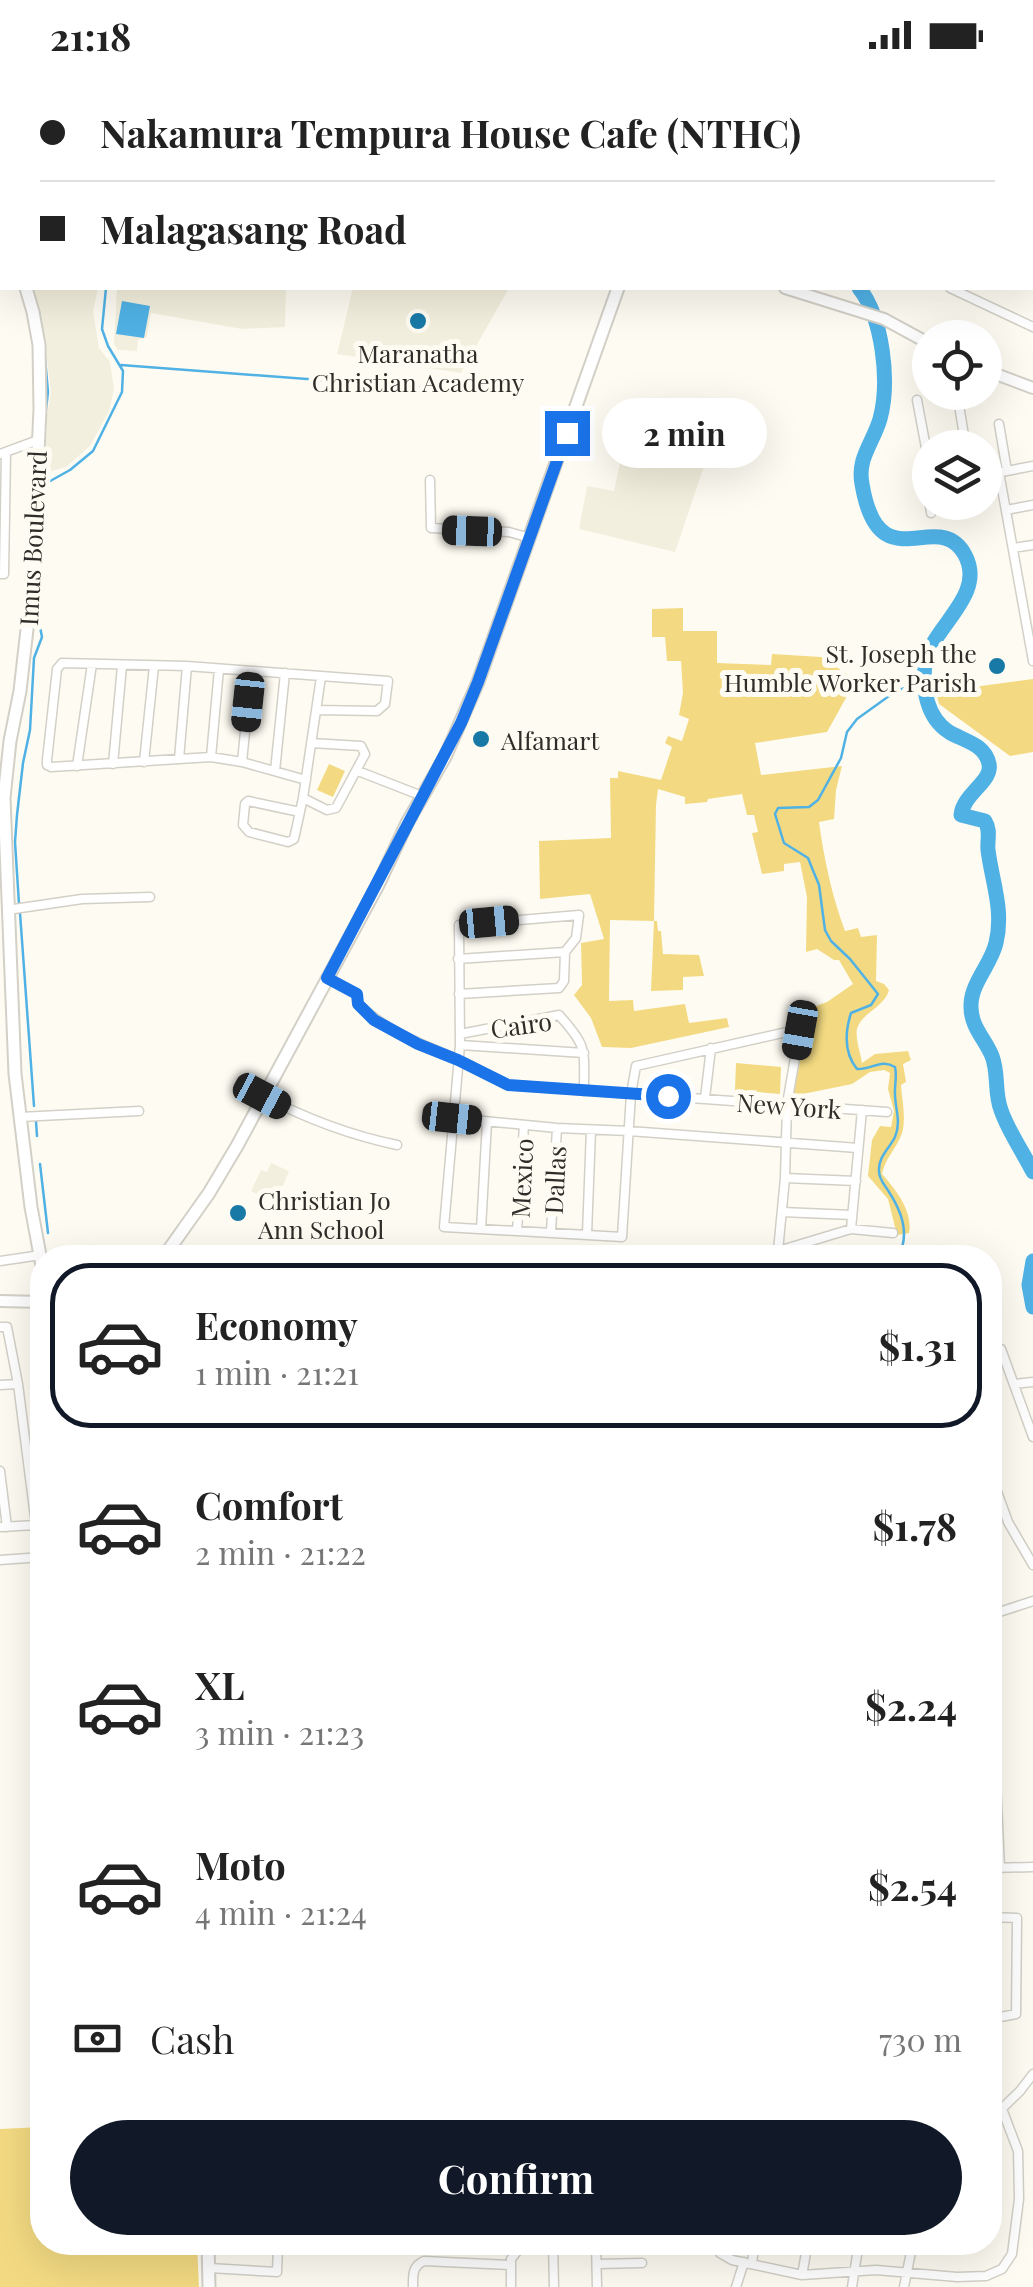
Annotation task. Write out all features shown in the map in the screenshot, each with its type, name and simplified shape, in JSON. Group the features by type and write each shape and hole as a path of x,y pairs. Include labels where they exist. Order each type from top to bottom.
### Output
{"main road":[{"name":"Imus Boulevard","path":"27,290 41,362 32,585 4,798 15,1074 39,1245"},
{"path":"172,1245 237,1146 445,757 472,699 617,290"},
{"path":"208,2255 209,2287"}],"street":[{"path":"792,290 884,320 912,335"},
{"path":"954,290 1033,327"},
{"path":"1002,376 1033,388"},
{"path":"998,424 1006,510 1033,661"},
{"path":"0,574 4,574 3,453 38,440"},
{"path":"1003,471 1033,466"},
{"path":"430,480 431,528 508,532 530,538"},
{"path":"1006,510 1033,505"},
{"path":"1013,548 1033,545"},
{"path":"1020,588 1033,586"},
{"path":"306,780 211,757 51,767 47,765 56,668 62,663 187,666 388,681 385,704 377,712 316,710"},
{"path":"77,766 92,664"},
{"path":"113,764 122,666"},
{"path":"144,762 154,666"},
{"path":"180,759 187,666"},
{"path":"211,757 219,670"},
{"path":"242,762 252,672"},
{"path":"276,771 285,673"},
{"path":"300,812 248,801 243,824 249,832 292,842 300,812 303,798 321,677"},
{"path":"303,798 332,810 365,754 361,746 311,742"},
{"path":"358,771 422,796"},
{"path":"7,910 82,899 150,897"},
{"path":"459,994 560,988 565,952 576,938 579,915 459,925 458,960 460,1046 444,1227 622,1237 636,1066 800,1030 787,1104 779,1245"},
{"path":"458,960 565,952"},
{"name":"New York","path":"327,978 357,994 358,1004 374,1020 508,1085 887,1112"},
{"name":"Cairo","path":"460,1034 559,1015 580,1038 584,1091"},
{"path":"460,1046 584,1053"},
{"path":"705,1098 710,1048"},
{"path":"262,1096 311,1120 397,1145"},
{"path":"852,1229 862,1110"},
{"path":"20,1117 138,1111"},
{"path":"452,1118 858,1148"},
{"path":"481,1228 487,1122"},
{"name":"Mexico","path":"518,1231 524,1125"},
{"name":"Dallas","path":"551,1232 557,1128"},
{"path":"586,1234 592,1130"},
{"path":"785,1178 856,1181"},
{"path":"782,1212 852,1216"},
{"path":"798,1245 852,1229 893,1234"},
{"path":"0,1261 30,1260"},
{"path":"0,1301 30,1302"},
{"path":"0,1328 7,1327 13,1355 30,1478"},
{"path":"1002,1349 1033,1437"},
{"path":"0,1356 13,1355"},
{"path":"1014,1384 1033,1382"},
{"path":"0,1386 18,1384"},
{"path":"0,1470 4,1527 30,1525"},
{"path":"1002,1505 1008,1522 1030,1550 1033,1564"},
{"path":"0,1560 30,1558"},
{"path":"1002,1611 1033,1600"},
{"path":"1002,1868 1033,1867"},
{"path":"1002,1917 1018,1918 1016,2014 1002,2017"},
{"path":"724,2255 802,2275 906,2271 957,2282 1002,2269 1012,2254 1019,2199 1018,2152 1002,2109 1033,2074"},
{"path":"208,2268 277,2272 278,2255"},
{"path":"511,2287 510,2259 514,2255"},
{"path":"553,2255 554,2287"},
{"path":"596,2255 597,2287"},
{"path":"736,2287 751,2255"},
{"path":"802,2275 806,2255"},
{"path":"852,2287 857,2255"},
{"path":"904,2287 910,2255"},
{"path":"413,2287 414,2269 424,2262 510,2265"},
{"path":"596,2264 642,2263"}],"shaded area":[{"path":"34,290 98,290 93,311 99,348 110,362 114,389 109,411 90,446 66,467 45,473 51,392 42,318"},
{"name":"Maranatha Christian Academy","path":"117,290 286,290 285,327 242,329 151,313 147,337 138,340 137,351 118,350 114,344"},
{"name":"Maranatha Christian Academy","path":"353,290 508,290 461,373 337,354"},
{"path":"629,420 715,434 675,552 579,529 587,486 614,491"},
{"path":"683,608 683,631 717,631 717,663 771,665 772,654 821,657 856,680 827,732 755,743 761,775 842,766 834,819 819,822 829,877 845,931 858,928 861,937 877,935 876,981 889,990 859,1023 857,1042 862,1063 875,1054 908,1051 911,1060 903,1064 903,1130 882,1174 906,1209 909,1233 897,1235 888,1199 868,1176 872,1140 880,1126 891,1127 894,1111 888,1089 890,1073 870,1072 852,1084 793,1096 811,1008 853,984 839,960 817,949 806,952 807,897 800,862 784,864 784,871 762,874 752,833 758,832 754,815 747,815 742,794 685,804 685,797 658,789 654,921 610,920 609,1001 633,1000 634,1011 685,1004 689,1023 727,1018 729,1027 631,1048 602,1047 591,1018 574,995 582,985 581,943 604,939 590,894 540,899 539,841 611,838 610,778 618,778 618,771 661,780 672,747 665,743 668,736 682,741 689,719 679,715 683,693 681,661 667,661 665,637 652,637 652,609"},
{"path":"1033,679 1033,752 1010,756 939,704 936,692"},
{"path":"329,764 345,771 333,797 317,790"},
{"path":"654,921 661,931 663,954 699,955 704,976 683,977 683,990 651,991"},
{"path":"736,1063 781,1067 780,1094 735,1090"},
{"path":"271,1163 289,1171 276,1203 251,1191 261,1170 267,1172"},
{"path":"30,2128 30,2255 198,2255 199,2287 0,2287 0,2129"}],"water":[{"path":"122,301 150,306 144,338 116,334"}],"waterway":[{"path":"43,485 93,451 122,392 123,371 102,329 106,290"},
{"path":"860,290 874,316 884,369 880,419 861,475 870,514 881,531 895,538 940,537 954,542 965,555 970,570 964,598 929,650 924,683 936,719 949,732 979,747 989,764 987,776 961,815 985,821 987,825 999,919 993,951 974,990 972,1014 994,1063 1004,1118 1033,1172"},
{"path":"39,312 42,329"},
{"path":"44,347 46,409"},
{"path":"121,365 453,390"},
{"path":"19,904 17,815 30,730 34,658 42,637 38,617 42,609 38,579 45,504 42,476"},
{"path":"902,1245 903,1224 879,1171 882,1157 897,1131 895,1067 885,1064 857,1069 847,1042 851,1013 871,1005 878,994 831,941 825,930 819,885 808,858 784,843 775,814 778,808 809,807 818,800 841,758 847,732 857,719 925,676"},
{"path":"20,913 34,1106"},
{"path":"36,1121 37,1136"},
{"path":"40,1164 48,1233"},
{"path":"1033,1261 1029,1285 1033,1307"}],"place":[{"name":"Maranatha Christian Academy","path":"418,321"},
{"name":"St. Joseph the Humble Worker Parish","path":"997,666"},
{"name":"Alfamart","path":"481,739"},
{"name":"Christian Jo Ann School","path":"238,1213"}],"route":[{"path":"567,433 461,723 327,978 357,994 358,1004 374,1020 508,1085 668,1096"}]}
